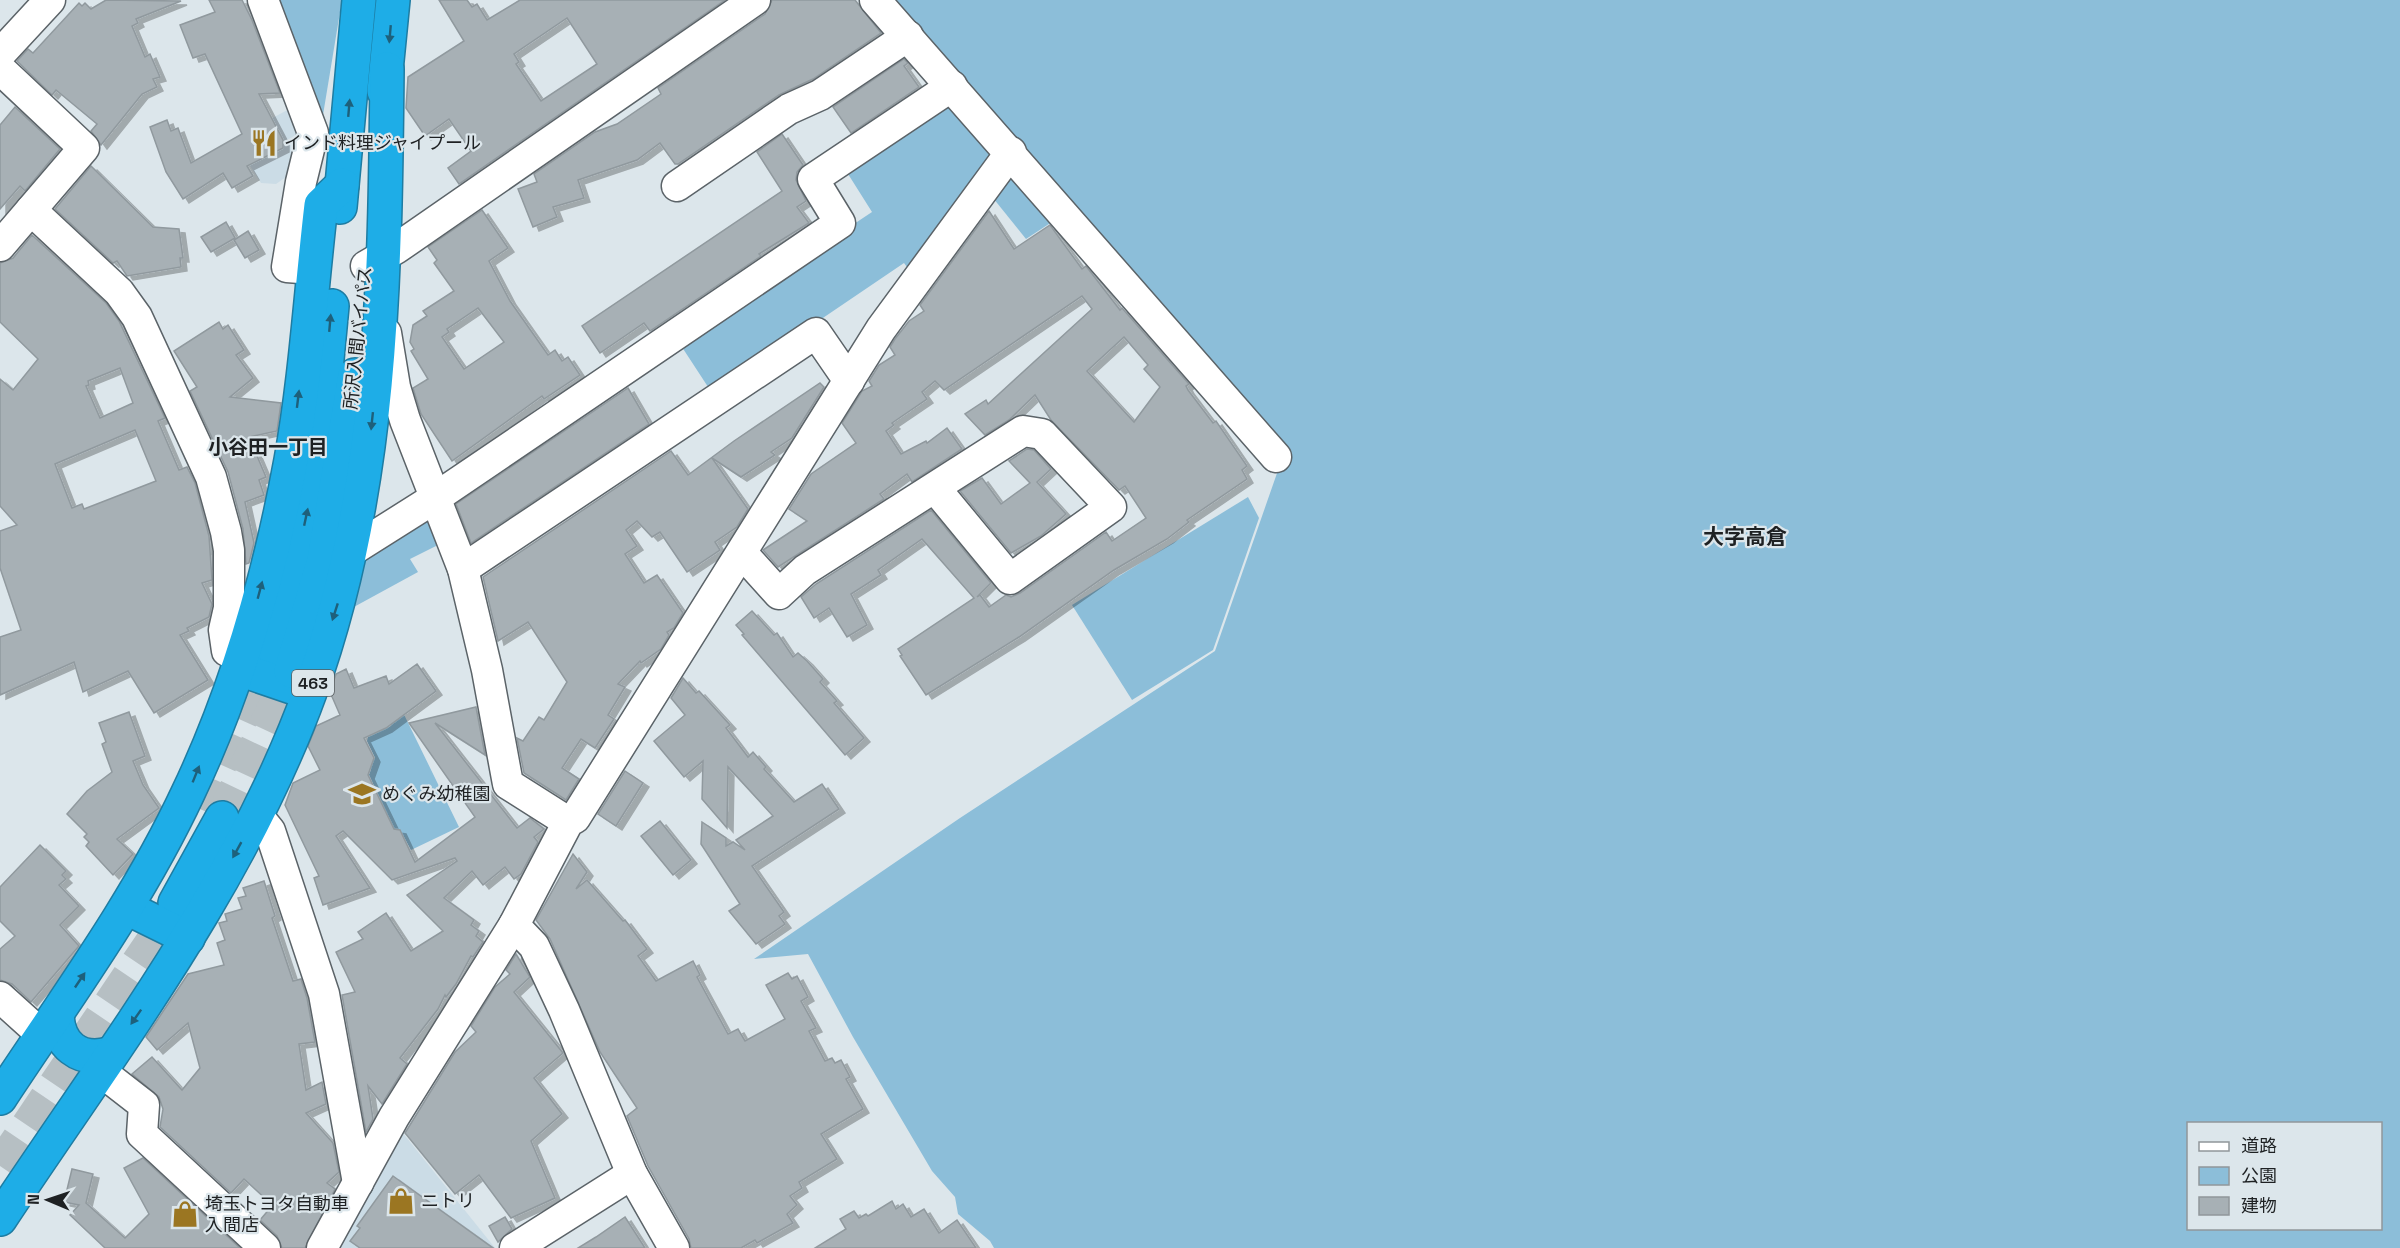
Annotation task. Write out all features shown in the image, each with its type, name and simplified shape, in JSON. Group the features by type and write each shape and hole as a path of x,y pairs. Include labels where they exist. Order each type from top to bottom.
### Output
{"highway":[{"name":"所沢入間バイパス","path":"270,669 306,517 322,412 359,0"},
{"name":"463","path":"0,1098 127,908 188,793 270,669 339,599 363,493 382,314 376,259 393,0"},
{"name":"463","path":"0,1219 188,938 257,815 270,669 274,540 291,458 321,205 342,185"},
{"name":"所沢入間バイパス","path":"270,669 324,560 376,259"},
{"path":"166,897 211,813"},
{"path":"127,908 188,938"},
{"path":"50,1024 70,1047 84,1057 104,1062"}],"street":[{"path":"0,54 50,0"},
{"path":"263,0 313,133 287,267 313,269"},
{"path":"376,259 397,248 754,0"},
{"path":"876,0 1276,457"},
{"path":"677,186 789,109 820,95 908,36"},
{"path":"0,69 84,148 0,246"},
{"path":"351,551 435,498 840,223 813,179 952,86"},
{"path":"322,1248 394,1117 514,925 568,822 575,818 881,329 1011,152"},
{"path":"31,210 119,292 137,317 211,477 226,532 229,550 229,608 224,630 227,651 270,669"},
{"path":"382,314 395,387 463,569 487,670 508,784 568,822"},
{"path":"463,569 816,333 849,381"},
{"path":"742,553 779,594 805,570 1023,431 1042,434 1111,507 1010,579 935,488"},
{"path":"257,815 270,831 324,994 358,1183"},
{"path":"514,925 534,946 564,1010 632,1174 674,1248"},
{"path":"0,997 50,1024"},
{"path":"104,1062 144,1105 142,1134 266,1248"},
{"path":"515,1248 632,1174"}],"shaded area":[{"path":"295,106 306,131 296,170 276,184 261,183 233,139"},
{"path":"398,1127 495,1248 333,1248"}],"green space":[{"path":"269,0 342,0 320,133"},
{"path":"883,0 2400,0 2400,1248 994,1248 990,1241 958,1214 955,1197 932,1171 853,1037 808,954 754,959 960,818 1215,651 1283,456"},
{"path":"942,100 958,102 996,158 912,274 904,263 712,393 678,341 872,212 843,166"},
{"path":"1007,169 1061,216 1026,239 989,193"},
{"path":"1248,497 1259,518 1213,650 1132,700 1072,605"},
{"path":"426,521 437,524 444,542 410,559 418,572 352,608 364,558"},
{"path":"392,690 459,827 411,850 400,830 394,829 369,775 371,769 367,762 375,758 367,741 368,737 391,726"}],"building":[{"path":"106,0 181,1 136,19 138,23 132,26 145,57 150,54 160,77 153,79 157,87 142,94 101,145 91,131 97,124 56,90 52,95 17,61 28,49 33,53 79,3 82,6 85,3 91,9"},
{"path":"209,0 242,0 252,20 280,93 259,94 283,140 283,148 247,166 253,176 232,188 223,173 183,199 166,172 150,127 167,120 171,131 178,128 191,163 242,134 205,54 193,58 180,25 215,12"},
{"path":"439,0 467,0 472,7 477,4 487,20 520,0 725,0 459,184 448,168 471,151 449,119 425,136 406,108 408,77 464,41","holes":["567,18 597,64 541,101 516,64 519,62 514,54"]},
{"path":"772,0 855,0 881,33 813,79 779,95 678,164 675,164 660,143 637,160 578,180 584,198 553,207 557,217 533,227 518,189 537,182 534,174 595,132 617,124 661,94 658,88 765,14"},
{"path":"904,59 908,63 904,66 919,87 851,133 833,107"},
{"path":"15,107 60,149 25,191 20,186 0,209 0,125"},
{"path":"782,134 803,165 797,172 796,180 806,201 797,207 809,223 759,254 761,256 650,331 644,323 600,353 582,326 782,191 757,152"},
{"path":"91,166 153,227 179,229 183,258 180,258 181,267 127,276 117,261 113,263 55,209"},
{"path":"482,210 508,248 489,261 510,301 548,355 555,350 562,361 568,357 580,375 544,399 542,396 452,461 421,414 413,388 428,379 411,351 414,349 410,342 413,325 427,316 423,311 454,291 434,263 437,260 428,247","holes":["478,308 504,342 464,369 442,337 449,332 447,329"]},
{"path":"989,211 1014,249 1050,225 1082,269 1086,266 1120,310 1122,308 1189,384 1186,386 1188,390 1213,423 1216,421 1247,466 1242,470 1247,479 1187,520 1189,522 1167,539 1114,570 1019,637 926,695 900,656 902,655 898,649 974,598 922,539 878,570 881,575 851,594 867,625 847,637 829,608 814,618 801,597 816,584 931,510 991,583 977,597 980,595 989,607 1006,595 1011,597 1020,593 1106,532 1112,541 1146,518 1125,486 1119,490 1051,420 1035,395 1009,420 985,435 965,414 986,400 988,404 1092,309 1082,296 944,390 935,381 922,392 927,399 892,423 894,425 886,431 901,454 926,441 927,443 947,428 962,449 912,482 907,474 880,494 884,499 778,567 763,550 807,521 789,509 811,474 856,443 842,423 862,391 872,386 869,381 879,365 895,355 890,347 909,321 924,311 920,305","holes":["1124,337 1148,365 1144,369 1160,387 1134,422 1087,371"]},
{"path":"226,222 235,238 211,252 201,237"},
{"path":"248,231 259,250 245,258 234,240"},
{"path":"32,235 106,303 119,321 165,418 158,421 179,470 187,467 195,483 209,536 212,580 202,583 212,604 209,617 187,628 189,631 180,635 208,680 154,713 128,671 83,692 74,662 0,695 0,637 21,630 0,568 0,531 17,525 0,506 0,379 13,390 38,359 0,322 0,263 13,258","holes":["120,368 133,403 100,418 86,386 89,385 88,381","135,430 156,481 84,509 82,504 72,508 55,464"]},
{"path":"219,322 223,329 228,325 244,350 236,355 253,378 230,397 281,403 277,431 249,437 266,477 259,480 264,495 245,502 254,543 249,563 246,564 243,529 228,472 190,391 197,387 174,351"},
{"path":"820,383 824,387 792,438 771,452 775,455 741,477 712,458 748,509 737,527 715,542 720,550 687,572 660,532 652,537 637,521 626,530 637,546 625,554 644,583 657,575 683,613 674,628 667,632 669,635 661,649 641,663 640,661 618,684 625,687 608,715 614,719 595,748 581,739 562,768 579,779 566,800 524,773 517,738 523,741 539,717 544,720 567,682 528,622 498,641 483,577 671,451 688,475 734,441"},
{"path":"628,388 649,424 471,543 456,504"},
{"path":"1027,449 1034,450 1051,469 1037,482 1066,514 1041,536 1011,553 960,491 982,478 1001,504 1030,483 1009,461"},
{"path":"752,611 774,635 777,633 793,657 798,653 823,679 820,682 837,701 834,703 864,738 845,755 742,635 744,634 736,625"},
{"path":"417,664 436,691 386,728 364,738 374,758 368,775 394,829 400,830 415,862 475,817 409,723 476,707 485,755 435,723 517,828 530,818 544,829 534,837 538,842 521,874 514,879 505,867 483,885 472,871 444,898 474,920 471,925 479,931 476,936 483,942 473,957 471,956 456,984 446,997 445,995 438,1009 400,1058 407,1064 382,1104 368,1086 373,1119 366,1132 342,995 355,992 336,952 363,939 358,932 386,913 411,951 443,931 407,895 457,861 455,858 392,880 343,831 336,836 370,888 323,905 314,878 319,876 285,805 293,783 320,770 308,746 316,726 340,715 330,692 336,674 346,669 354,688 386,676 389,684"},
{"path":"683,678 696,693 699,691 730,725 726,728 748,757 753,752 766,767 764,769 794,802 822,784 839,809 752,866 784,912 779,916 785,924 756,944 729,911 740,904 701,844 702,822 726,838 726,846 733,842 745,850 736,840 773,816 728,767 727,828 702,799 703,761 684,777 654,741 685,715 671,698"},
{"path":"129,712 145,756 133,761 143,785 159,808 117,839 133,854 113,875 86,846 89,842 84,837 87,834 67,814 87,791 112,772 102,744 106,742 99,723"},
{"path":"625,771 643,783 616,826 598,814"},
{"path":"660,821 691,860 673,875 641,836"},
{"path":"40,845 66,871 62,875 66,879 59,885 79,906 60,925 79,946 31,1002 12,984 0,980 0,949 15,936 0,921 0,887"},
{"path":"573,854 587,872 576,889 587,880 623,921 625,920 647,949 638,956 656,981 693,961 700,975 697,977 728,1034 738,1029 745,1041 785,1019 766,985 788,973 792,979 797,976 808,997 801,1001 816,1028 809,1031 825,1061 832,1058 835,1063 841,1060 850,1077 846,1079 863,1109 821,1134 837,1159 799,1182 802,1188 790,1196 797,1205 787,1214 793,1223 757,1243 755,1240 741,1248 691,1248 689,1239 648,1166 627,1116 637,1108 600,1052 550,939 536,920"},
{"path":"264,881 275,916 272,918 293,981 301,979 315,1042 299,1044 306,1090 322,1082 326,1104 306,1113 333,1143 339,1172 327,1183 335,1189 305,1248 282,1248 277,1236 260,1220 272,1206 269,1202 244,1179 231,1193 160,1127 163,1109 159,1097 132,1074 152,1057 182,1090 200,1068 188,1023 157,1050 146,1037 188,974 224,965 217,943 225,940 219,923 227,921 225,914 242,909 238,898 246,896 243,888"},
{"path":"516,954 530,977 514,992 563,1053 534,1078 562,1114 531,1141 555,1198 511,1218 479,1175 455,1194 405,1133 455,1052 476,1032 471,1026 495,987 510,974 506,970"},
{"path":"143,1158 240,1248 105,1248 70,1215 79,1205 64,1202 72,1169 93,1174 86,1203 125,1238 149,1214 124,1168"},
{"name":"ニトリ","path":"393,1176 493,1248 360,1248 350,1241 360,1228 357,1226"},
{"path":"892,1201 896,1209 903,1204 911,1217 924,1209 939,1233 957,1220 976,1248 815,1248 846,1229 840,1219 854,1211 859,1218 866,1214 868,1216"},
{"path":"505,1217 512,1229 498,1242 489,1226"},
{"path":"625,1217 645,1248 578,1248 596,1237"}],"tunnel":[{"path":"200,809 270,655"},
{"path":"222,818 291,671"},
{"path":"0,1166 155,937 175,903"}],"place":[{"name":"インド料理ジャイプール","path":"264,143"},
{"name":"めぐみ幼稚園","path":"362,794"},
{"name":"ニトリ","path":"401,1201"},
{"name":"埼玉トヨタ自動車 入間店","path":"185,1214"}],"district":[{"name":"小谷田一丁目","path":"268,447"},
{"name":"大字高倉","path":"1745,537"}]}
